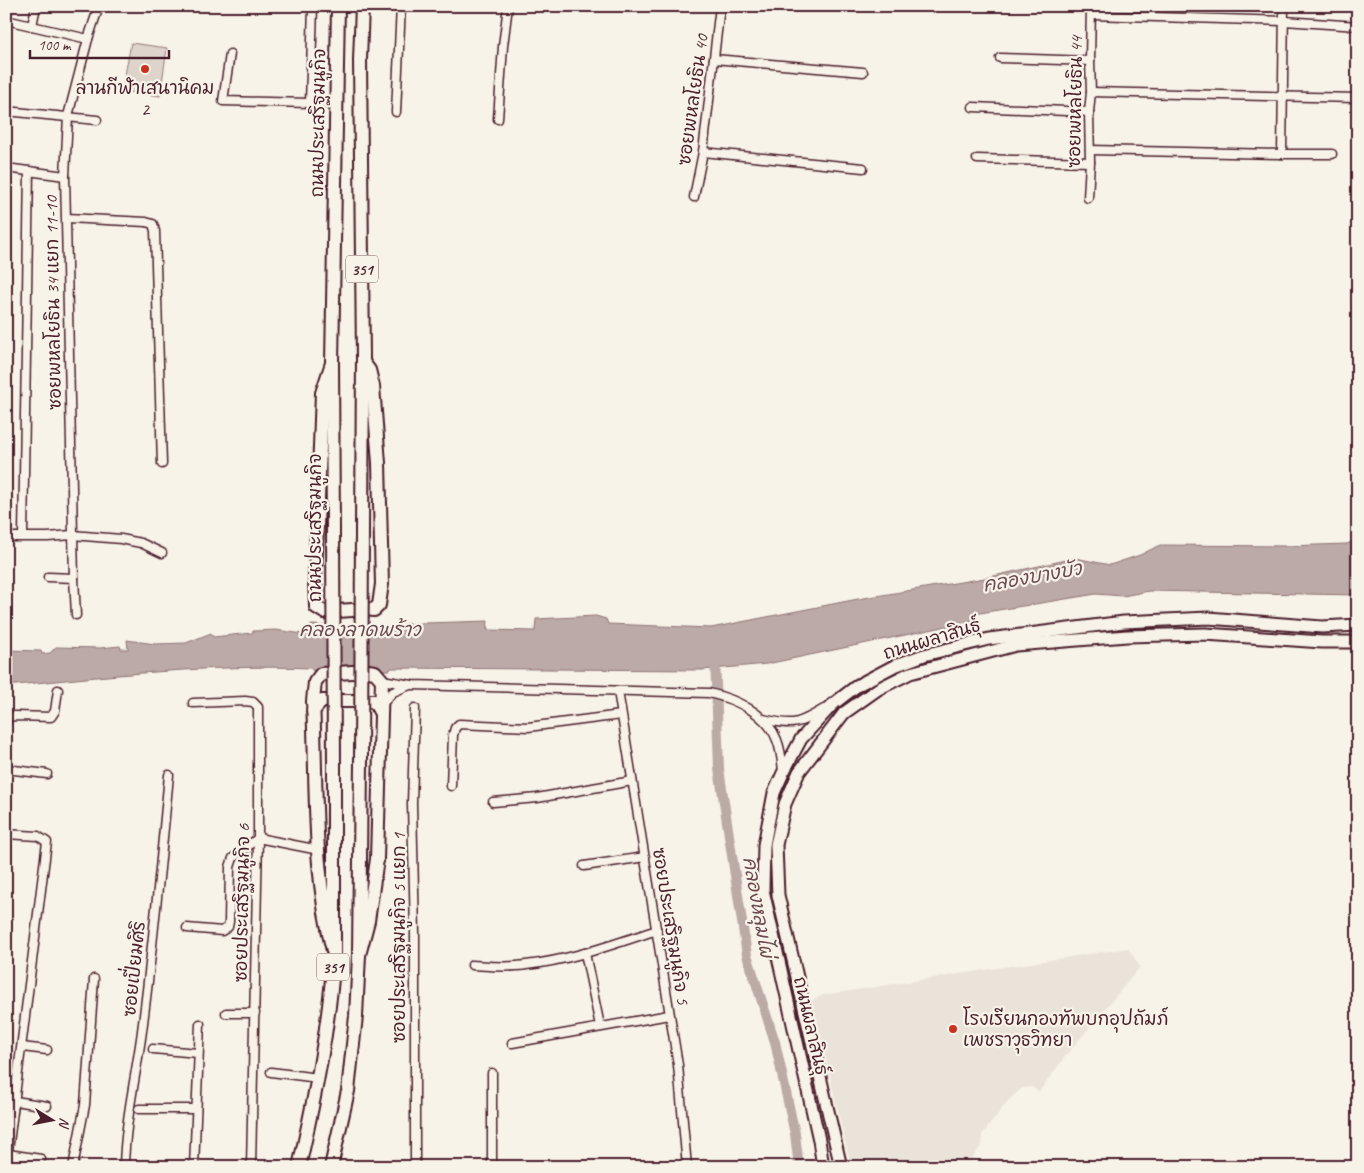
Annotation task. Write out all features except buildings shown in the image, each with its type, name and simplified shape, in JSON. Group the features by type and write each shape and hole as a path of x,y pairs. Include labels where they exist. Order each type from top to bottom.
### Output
{"main road":[{"name":"ถนนประเสริฐมนูกิจ","path":"298,1167 318,1078 328,1017 334,955 332,362 338,6"},
{"name":"351","path":"332,1167 348,1091 356,1016 359,955 363,362 360,60 362,6"},
{"path":"332,362 322,392 315,579 316,607 324,612 374,610 379,605 382,584 373,386 369,370 363,362"},
{"name":"ถนนผลาสินธุ์","path":"823,1167 819,1140 763,890 764,845 774,793 801,739 832,705 858,685 894,666 989,639 1124,622 1208,618 1322,627 1358,625"},
{"name":"ถนนผลาสินธุ์","path":"841,1167 778,895 776,845 785,804 799,772 844,713 878,689 910,673 1016,645 1127,636 1205,634 1322,642 1358,642"},
{"path":"334,955 326,926 321,892 313,711 315,682 321,674 368,671 375,672 382,680 377,859 368,921 359,955"},
{"path":"313,711 322,701 374,701 380,709"}],"street":[{"path":"32,26 36,6"},
{"name":"ซอยพหลโยธิน 34 แยก 11-10","path":"76,615 72,535 66,176 68,116 88,39 99,6"},
{"path":"310,103 313,6"},
{"path":"396,112 401,6"},
{"path":"498,119 508,6"},
{"name":"ซอยพหลโยธิน 40","path":"694,197 703,152 720,6"},
{"name":"ซอยพหลโยธิน 44","path":"1088,198 1091,6"},
{"path":"1282,154 1284,6"},
{"path":"1092,15 1284,20 1358,26"},
{"path":"6,20 88,39"},
{"path":"230,54 224,101 337,104"},
{"path":"1000,58 1090,61"},
{"path":"714,59 863,72"},
{"path":"1091,92 1358,98"},
{"path":"973,107 1089,112"},
{"path":"6,110 97,120"},
{"path":"1090,150 1332,154"},
{"path":"703,152 863,168"},
{"path":"977,159 1090,162"},
{"path":"6,168 66,176"},
{"path":"23,536 29,171"},
{"path":"67,218 146,222 152,224 155,231 162,464"},
{"path":"6,537 72,535 121,539 140,543 162,553"},
{"path":"48,577 74,578"},
{"path":"382,680 412,685 618,691 692,691 709,693 737,703 763,719 787,724 797,723 832,705"},
{"path":"380,709 393,692 412,685"},
{"path":"6,723 8,717 15,716 52,717 55,711 58,690"},
{"name":"ซอยประเสริฐมนูกิจ 5","path":"618,691 681,1084 687,1167"},
{"name":"ซอยประเสริฐมนูกิจ 6","path":"193,703 245,701 253,702 258,707 258,838 251,1167"},
{"name":"ซอยประเสริฐมนูกิจ 5 แยก 1","path":"415,708 412,803 415,934 415,1167"},
{"path":"451,786 453,735 455,728 459,724 528,727 621,715"},
{"path":"763,719 777,740 783,773"},
{"path":"6,769 46,774"},
{"name":"ซอยเปี่ยมศิริ","path":"124,1167 130,1098 139,1054 147,990 170,775"},
{"path":"493,802 537,798 632,781"},
{"path":"6,834 38,836 47,842 6,1167"},
{"path":"187,928 222,931 228,927 230,867 233,858 258,838 319,850"},
{"path":"584,866 645,857"},
{"path":"472,965 526,965 585,953 657,930"},
{"path":"585,953 600,1026"},
{"path":"73,1167 85,1105 94,979"},
{"path":"226,1013 255,1014"},
{"path":"512,1043 669,1014"},
{"path":"194,1167 200,1024"},
{"path":"22,1047 48,1050"},
{"path":"153,1049 198,1053"},
{"path":"271,1072 318,1078"},
{"path":"492,1073 492,1167"},
{"path":"15,1100 48,1106"},
{"path":"140,1109 196,1109"},
{"path":"8,1154 40,1159"},
{"path":"143,1166 159,1167"}],"shaded area":[{"name":"ลานกีฬาเสนานิคม 2","path":"131,43 167,48 160,96 122,91"},
{"name":"โรงเรียนกองทัพบกอุปถัมภ์ เพชราวุธวิทยา","path":"1128,948 1140,967 1064,1058 1039,1092 1032,1087 1022,1088 1007,1102 982,1135 982,1145 965,1167 851,1167 812,1000 823,995"}],"water":[{"path":"1358,539 1358,595 1149,591 1123,596 1096,594 974,614 972,621 767,664 702,670 391,668 390,670 313,671 310,668 272,667 196,669 6,686 6,650 41,651 42,654 50,653 56,647 100,648 120,646 121,649 128,649 127,640 155,644 186,643 211,633 213,637 252,633 253,631 276,630 303,634 311,625 395,628 395,624 488,621 487,630 535,631 536,619 596,616 606,619 608,624 711,628 858,599 985,578 1075,558 1110,565 1140,555 1160,545 1285,546 1347,544"}],"waterway":[{"name":"คลองหลุมไผ่","path":"715,655 719,769 747,955 775,1042 795,1134 799,1167"}],"place":[{"name":"ลานกีฬาเสนานิคม 2","path":"145,69"},
{"name":"โรงเรียนกองทัพบกอุปถัมภ์ เพชราวุธวิทยา","path":"953,1029"}],"water label":[{"name":"คลองบางบัว","path":"1032,576"},
{"name":"คลองลาดพร้าว","path":"360,629"}]}
